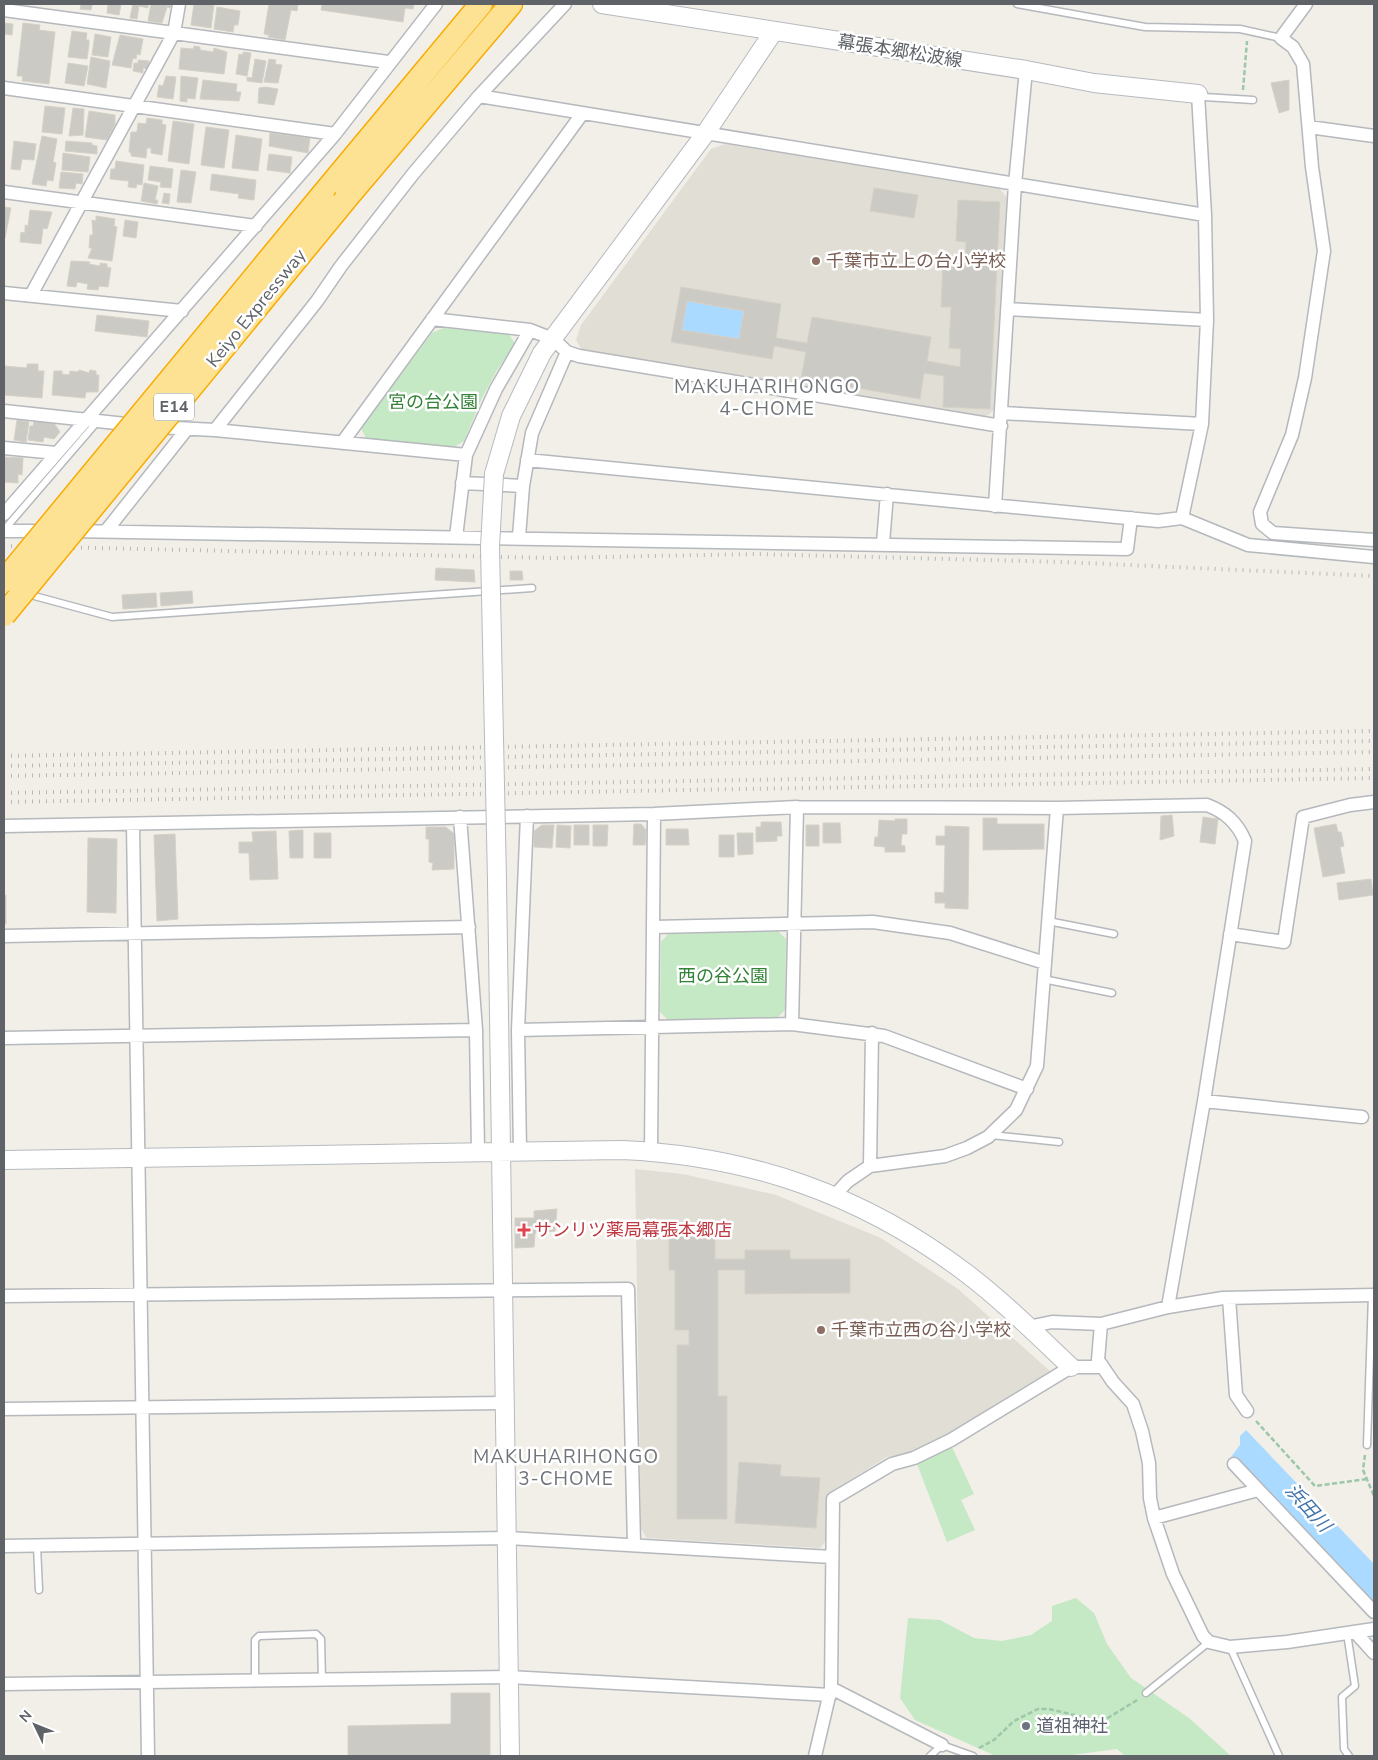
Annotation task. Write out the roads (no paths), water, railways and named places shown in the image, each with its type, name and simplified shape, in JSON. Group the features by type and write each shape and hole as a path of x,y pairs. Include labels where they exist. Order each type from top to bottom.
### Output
{"highway":[{"name":"Keiyo Expressway","path":"8,586 323,194 480,4"},
{"name":"Keiyo Expressway","path":"4,615 345,200 511,4"}],"street":[{"path":"31,296 174,33 179,4"},
{"path":"4,514 56,453 91,421 182,310 334,134 388,62 436,4"},
{"path":"215,430 317,301 341,266 413,174 479,96 566,4"},
{"name":"幕張本郷松波線","path":"602,4 1026,70 1094,84 1198,94"},
{"path":"1306,4 1281,38 1293,47 1304,64 1309,127 1324,251 1305,378 1292,435 1260,512 1262,524 1273,533 1374,539"},
{"path":"4,10 388,62"},
{"path":"510,1756 490,547 494,474 511,416 542,353 705,134 774,31"},
{"path":"995,506 1015,184 1026,70"},
{"path":"4,88 334,134"},
{"path":"1182,518 1202,424 1207,320 1205,216 1198,94"},
{"path":"479,96 1205,216"},
{"path":"342,443 582,114"},
{"path":"1309,127 1374,136"},
{"path":"4,192 256,226"},
{"path":"4,293 182,310"},
{"path":"1008,309 1207,320"},
{"path":"432,319 530,330 553,338 567,352 1001,419 1202,424"},
{"path":"456,537 466,455 496,389 530,330"},
{"path":"520,537 523,486 532,432 567,352"},
{"path":"4,411 91,421 215,430 466,455"},
{"path":"106,531 187,429"},
{"path":"4,448 56,453"},
{"path":"526,460 1158,521 1182,518 1248,545 1374,557"},
{"path":"462,483 523,486"},
{"path":"883,544 887,494"},
{"path":"4,531 520,537 1127,549 1131,518"},
{"path":"1230,934 1284,942 1303,817 1350,805 1374,802"},
{"path":"4,826 654,814 797,807 1057,808 1207,804 1221,811 1233,821 1245,841 1204,1101 1168,1307"},
{"path":"792,1024 797,807"},
{"path":"835,1195 848,1180 870,1166 945,1156 989,1135 1016,1110 1036,1066 1057,808"},
{"path":"651,1151 654,814"},
{"path":"520,1151 518,1030 528,816"},
{"path":"460,817 476,1030 478,1151"},
{"path":"133,825 148,1756"},
{"path":"654,927 873,922 950,933 1045,963"},
{"path":"4,936 469,927"},
{"path":"518,1030 792,1024 884,1036 1027,1089"},
{"path":"4,1038 476,1030"},
{"path":"870,1166 872,1034"},
{"path":"1204,1101 1362,1117"},
{"path":"4,1160 478,1151 651,1151 729,1162 786,1177 835,1195 866,1210 941,1255 1028,1327 1071,1367"},
{"path":"4,1296 628,1289 634,1544"},
{"path":"1028,1327 1052,1322 1101,1324 1168,1307 1229,1298 1373,1295"},
{"path":"1229,1298 1236,1395 1247,1411"},
{"path":"1101,1324 1098,1360 1102,1368 1133,1404 1142,1431 1149,1463 1150,1498 1154,1518 1172,1574 1197,1627 1209,1642 1230,1647 1374,1629"},
{"path":"815,1756 830,1691 833,1499 892,1464 914,1458 951,1440 1071,1367 1102,1368"},
{"path":"4,1410 504,1403"},
{"path":"1234,1464 1374,1612"},
{"path":"1154,1518 1258,1490"},
{"path":"4,1546 506,1538 832,1557"},
{"path":"1351,1633 1374,1654"},
{"path":"4,1684 509,1677 830,1691 942,1745"}],"lane":[{"path":"1017,4 1145,27 1248,30 1281,38"},
{"path":"1198,94 1204,97 1253,100"},
{"path":"4,531 91,421"},
{"path":"8,586 112,617 532,588"},
{"path":"1048,921 1114,934"},
{"path":"1043,979 1112,993"},
{"path":"989,1135 1059,1142"},
{"path":"1367,1445 1373,1295"},
{"path":"37,1546 39,1590"},
{"path":"1349,1756 1344,1749 1342,1697 1355,1686 1351,1633"},
{"path":"255,1680 254,1640 259,1636 316,1634 321,1639 322,1680"},
{"path":"1146,1693 1209,1642"},
{"path":"1230,1647 1279,1756"},
{"path":"930,1756 942,1745 971,1756"}],"water":[{"path":"687,301 744,311 739,339 682,330"},
{"name":"浜田川","path":"1246,1430 1374,1564 1374,1603 1231,1457 1240,1445 1240,1436"}],"railway":[{"path":"4,546 552,558 756,554 1062,562 1374,576"},
{"path":"4,756 1374,731"},
{"path":"4,766 1374,741"},
{"path":"4,776 1374,752"},
{"path":"4,793 1374,769"},
{"path":"4,802 1374,778"}],"place":[{"name":"千葉市立上の台小学校","path":"816,261"},
{"name":"サンリツ薬局幕張本郷店","path":"524,1230"},
{"name":"千葉市立西の谷小学校","path":"821,1330"},
{"name":"道祖神社","path":"1026,1726"}],"district":[{"name":"MAKUHARIHONGO 4-CHOME","path":"767,398"},
{"name":"MAKUHARIHONGO 3-CHOME","path":"566,1468"}],"park label":[{"name":"宮の台公園","path":"433,402"},
{"name":"西の谷公園","path":"723,976"}]}
